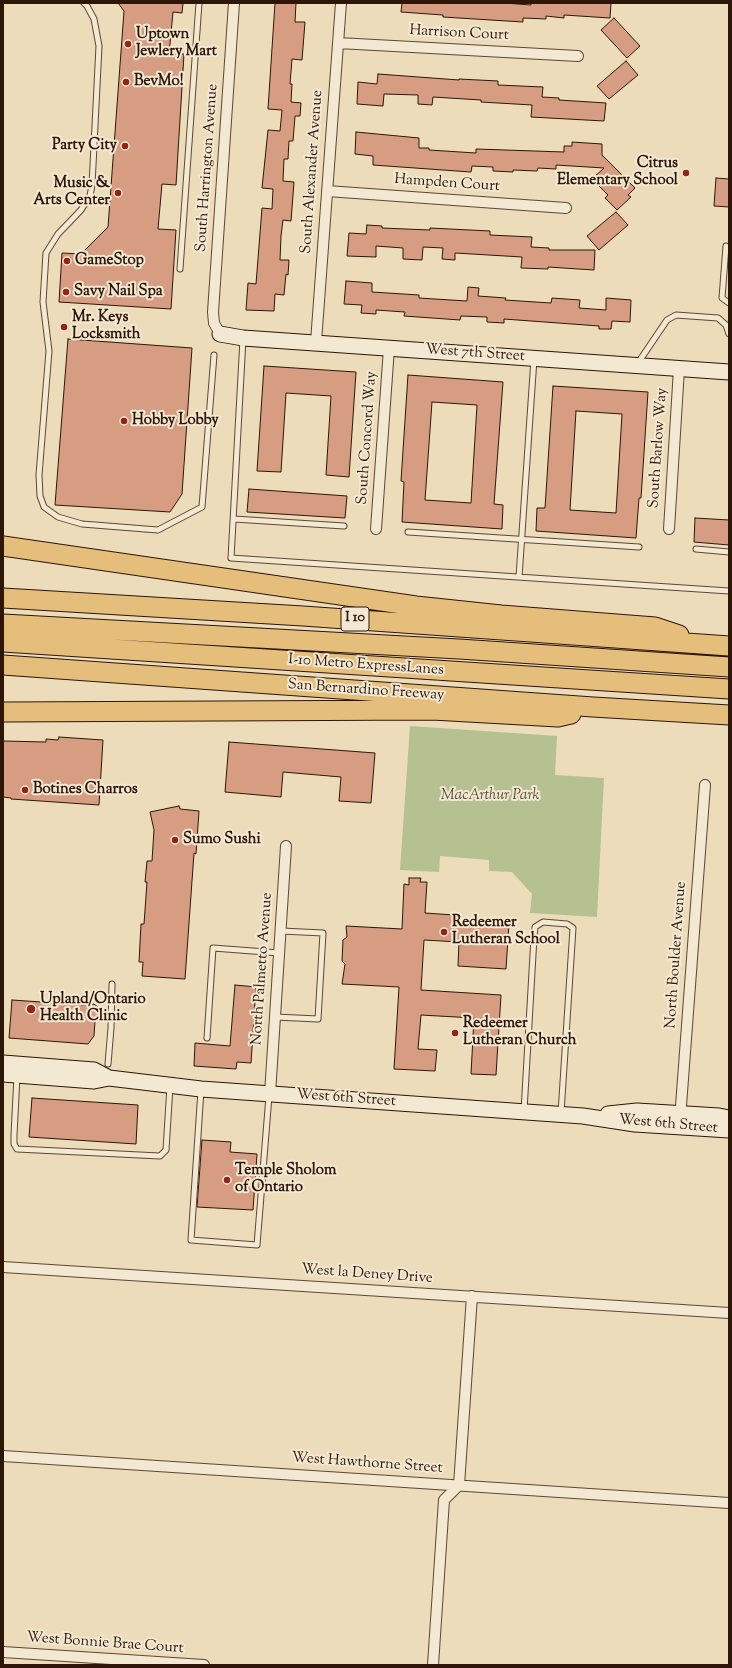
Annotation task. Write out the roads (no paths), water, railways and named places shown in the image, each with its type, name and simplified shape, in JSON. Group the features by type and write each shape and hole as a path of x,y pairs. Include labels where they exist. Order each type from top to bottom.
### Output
{"highway":[{"path":"3,546 416,606 501,616 655,627 706,644"},
{"name":"I 10","path":"3,598 303,616 729,646"},
{"path":"303,616 459,649"},
{"name":"I-10 Metro ExpressLanes","path":"3,624 459,649 729,667"},
{"name":"I-10 Metro ExpressLanes","path":"3,642 729,689"},
{"name":"San Bernardino Freeway","path":"3,665 593,707 729,715"},
{"path":"54,668 399,668"},
{"path":"3,712 432,710 558,718 593,707"}],"street":[{"name":"South Harrington Avenue","path":"220,334 214,323 213,312 234,3"},
{"name":"South Alexander Avenue","path":"316,342 341,3"},
{"name":"Harrison Court","path":"338,43 578,56"},
{"name":"Hampden Court","path":"327,191 566,208"},
{"name":"West 7th Street","path":"220,334 243,338 729,372"},
{"name":"South Concord Way","path":"376,529 389,348"},
{"name":"South Barlow Way","path":"669,529 679,369"},
{"name":"North Boulder Avenue","path":"680,1120 704,785"},
{"name":"North Palmetto Avenue","path":"269,1094 286,846"},
{"name":"West 6th Street","path":"3,1063 108,1071 170,1085 201,1089 583,1116 637,1111 729,1130"},
{"name":"West 6th Street","path":"10,1075 94,1081 108,1071"},
{"name":"West 6th Street","path":"680,1120 719,1116 729,1118"},
{"name":"West la Deney Drive","path":"3,1267 729,1313"},
{"path":"434,1665 444,1500 459,1485 472,1296"},
{"name":"West Hawthorne Street","path":"3,1456 729,1503"},
{"name":"West Bonnie Brae Court","path":"3,1652 204,1665"}],"lane":[{"path":"84,3 94,19 99,46 92,185 90,196 81,210 58,234 46,253 44,302 49,351 39,475 40,496 44,507 58,517 82,524 158,530 202,507 214,355"},
{"path":"180,269 200,3"},
{"path":"726,246 722,298 729,303"},
{"path":"636,366 667,320 676,315 718,318 726,325 729,334"},
{"path":"243,338 231,558 729,591"},
{"path":"519,577 534,358"},
{"path":"234,519 344,526"},
{"path":"408,532 639,547"},
{"path":"696,549 729,552"},
{"path":"524,1112 535,927 543,922 567,924 573,928 561,1114"},
{"path":"275,1017 318,1019 322,933 281,931"},
{"path":"208,1038 213,948 279,953"},
{"path":"108,1071 112,984"},
{"path":"10,1075 14,1144 17,1149 160,1156 166,1150 170,1085"},
{"path":"201,1089 191,1240 257,1245 269,1094"}],"place":[{"name":"Uptown Jewlery Mart","path":"128,44"},
{"name":"BevMo!","path":"126,82"},
{"name":"Party City","path":"125,146"},
{"name":"Citrus Elementary School","path":"686,173"},
{"name":"Music & Arts Center","path":"118,193"},
{"name":"GameStop","path":"67,261"},
{"name":"Savy Nail Spa","path":"66,292"},
{"name":"Mr. Keys Locksmith","path":"64,327"},
{"name":"Hobby Lobby","path":"124,421"},
{"name":"Botines Charros","path":"25,790"},
{"name":"Sumo Sushi","path":"175,840"},
{"name":"Redeemer Lutheran School","path":"444,932"},
{"name":"Upland/Ontario Health Clinic","path":"31,1009"},
{"name":"Redeemer Lutheran Church","path":"455,1033"},
{"name":"Temple Sholom of Ontario","path":"227,1180"}],"park label":[{"name":"MacArthur Park","path":"490,796"}]}
